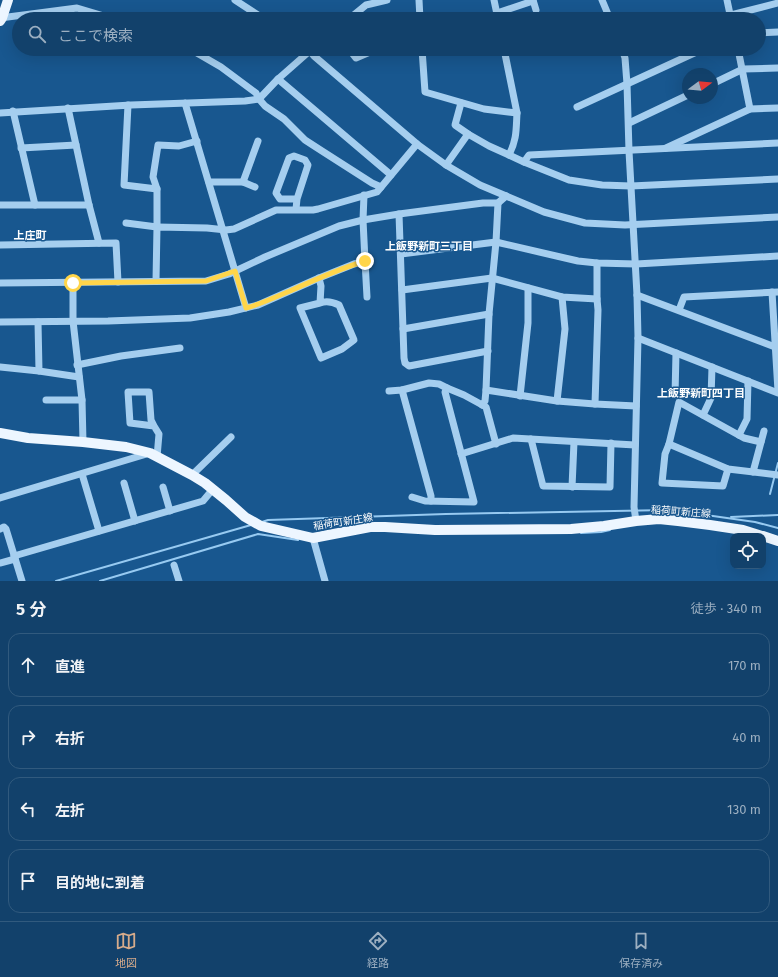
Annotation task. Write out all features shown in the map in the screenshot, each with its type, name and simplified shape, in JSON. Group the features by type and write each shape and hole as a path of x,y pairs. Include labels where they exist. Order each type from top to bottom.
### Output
{"main road":[{"path":"1,19 8,0"},
{"name":"稲荷町新庄線","path":"0,433 28,438 126,447 154,455 192,475 213,489 245,517 261,526 313,538 370,527 435,530 571,529 604,526 635,514 659,520 678,520 710,524 752,533"},
{"name":"稲荷町新庄線","path":"766,537 778,541"}],"street":[{"path":"77,8 80,0"},
{"path":"235,0 253,12"},
{"path":"356,12 364,3 387,0"},
{"path":"419,0 420,12"},
{"path":"494,0 496,12"},
{"path":"506,12 533,0 536,10"},
{"path":"602,0 607,12"},
{"path":"727,0 730,12"},
{"path":"748,12 778,3"},
{"path":"49,12 77,8 90,12"},
{"path":"1,19 12,17"},
{"path":"766,33 778,32"},
{"path":"202,56 221,67 256,93 258,99 265,106 284,119 305,140 372,183 381,187"},
{"path":"0,113 68,108 245,101 258,99 303,56"},
{"path":"314,56 417,144 446,165 480,185 544,212 585,223 633,224 778,217"},
{"path":"422,56 425,92 484,110 518,113"},
{"path":"506,56 518,113 516,138 514,146 509,154"},
{"path":"624,56 637,295 638,338 635,514"},
{"path":"577,107 688,56"},
{"path":"740,56 750,109"},
{"path":"718,81 743,69 778,68"},
{"path":"278,79 391,175"},
{"path":"629,123 682,98"},
{"path":"186,103 246,308"},
{"path":"461,103 455,125 489,146 569,180 602,185 631,186 778,179"},
{"path":"128,105 124,185 157,189"},
{"path":"68,108 89,205 99,243"},
{"path":"662,149 750,109 778,108"},
{"path":"13,112 34,205"},
{"path":"446,165 468,134"},
{"path":"156,281 157,189 153,177 158,145 179,146 197,141"},
{"path":"243,182 258,141"},
{"path":"524,162 529,156 778,143"},
{"path":"126,223 157,227 234,229 276,210 318,209 377,192 417,144"},
{"path":"21,148 76,145"},
{"path":"296,209 297,199 308,165 306,160 294,156 289,158 276,193 280,199 297,199"},
{"path":"209,182 243,182 255,187"},
{"path":"364,195 363,220 367,297"},
{"path":"0,283 206,281 235,271 339,226 399,214 498,202 506,196"},
{"path":"482,405 485,401 486,390 489,314 496,242 498,202"},
{"path":"0,205 89,205"},
{"path":"399,214 405,363 409,366 488,351"},
{"path":"401,254 496,242 578,261 597,263 636,264 778,256"},
{"path":"0,245 116,243 118,282"},
{"path":"0,322 190,318 229,312 258,304 319,278 365,261"},
{"path":"595,404 598,310 597,263"},
{"path":"319,278 321,286 320,302"},
{"path":"402,290 492,278 562,297 597,298"},
{"path":"73,283 73,321 82,400 84,442"},
{"path":"520,396 528,323 528,288"},
{"path":"638,338 778,392 775,292 684,297 679,310"},
{"path":"637,295 777,347"},
{"path":"557,401 565,329 562,297"},
{"path":"332,301 339,305 354,340 342,349 321,358 300,308 320,302 332,301"},
{"path":"403,329 489,314"},
{"path":"38,322 39,371"},
{"path":"77,365 121,356 180,348"},
{"path":"675,395 676,353"},
{"path":"0,367 79,377"},
{"path":"703,415 711,398 712,367"},
{"path":"739,435 747,419 748,381"},
{"path":"389,391 402,390 429,382 439,384 464,395 486,407 496,444"},
{"path":"412,498 425,501 474,502 445,392 447,388"},
{"path":"402,390 431,496 431,501"},
{"path":"486,390 557,401 636,406"},
{"path":"0,498 154,455 159,434 151,420 149,392 128,392 130,423 154,426"},
{"path":"46,400 82,400"},
{"path":"728,469 722,486 662,483 665,454 669,444 679,402 744,438 761,442"},
{"path":"753,472 764,431"},
{"path":"192,475 231,436"},
{"path":"461,454 513,438 635,445"},
{"path":"531,439 543,486 610,487 611,443"},
{"path":"572,487 574,442"},
{"path":"669,444 728,469 778,475"},
{"path":"82,474 99,531"},
{"path":"124,484 135,521"},
{"path":"163,487 170,510"},
{"path":"0,563 99,531 203,501 213,489"},
{"path":"0,529 6,529 22,581"},
{"path":"313,538 325,581"},
{"path":"174,565 179,581"}],"waterway":[{"path":"770,494 778,463"},
{"path":"262,522 268,520 446,514 667,510 755,522 778,528"},
{"path":"731,517 778,515"},
{"path":"56,581 251,525"},
{"path":"581,533 610,530"},
{"path":"100,581 258,534 298,540"}],"district":[{"name":"上庄町","path":"30,235"},
{"name":"上飯野新町三丁目","path":"429,246"},
{"name":"上飯野新町四丁目","path":"701,393"}],"route":[{"path":"73,283 206,281 235,271 246,308 354,264 365,261"}]}
